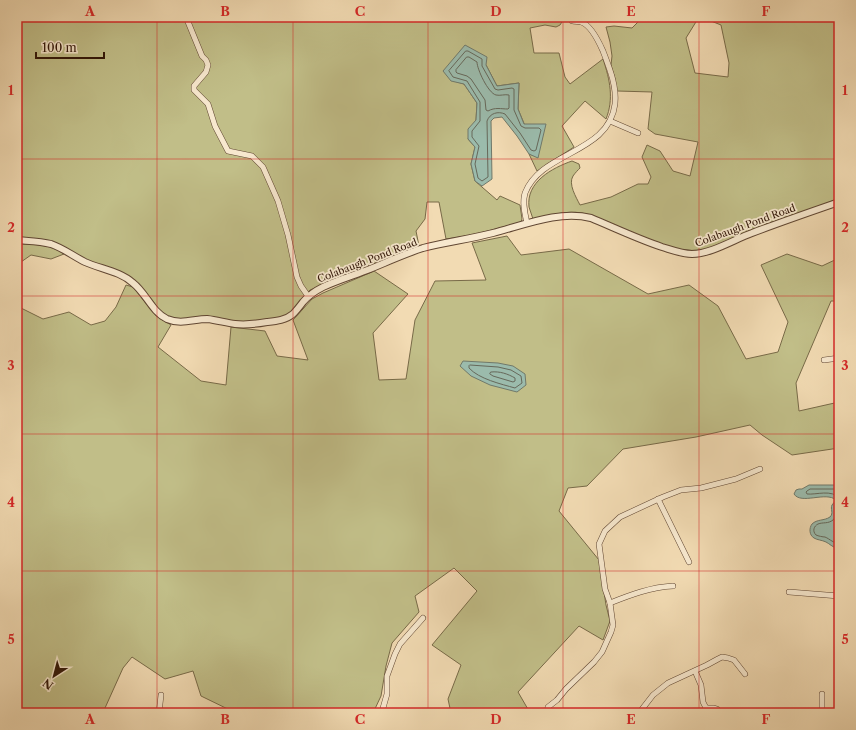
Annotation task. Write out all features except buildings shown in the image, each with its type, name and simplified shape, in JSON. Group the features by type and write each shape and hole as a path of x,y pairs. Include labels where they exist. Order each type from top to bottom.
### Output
{"street":[{"path":"186,17 202,56 208,65 206,72 194,86 194,90 208,104 215,126 228,150 252,156 263,167 278,201 288,235 297,277 308,296"},
{"path":"527,223 523,208 525,194 531,182 549,166 578,150 594,138 605,128 610,121 613,112 615,103 614,88 610,70 602,48 594,33 586,25 582,22 572,21"},
{"path":"610,121 638,133"},
{"name":"Colabaugh Pond Road","path":"17,240 51,244 84,261 125,277 132,281 154,308 167,319 179,322 209,319 237,324 253,324 281,320 293,314 308,296 324,286 400,256 421,249 493,233 527,223 566,216 591,218 656,245 678,252 692,254 708,251 751,233 839,202"},
{"path":"824,360 839,358"},
{"path":"547,713 548,707 594,662 602,652 611,632 613,625 610,604 605,589 599,544 605,531 620,517 658,499 681,490 701,488 736,479 760,469"},
{"path":"658,499 689,562"},
{"path":"610,604 628,596 661,586 672,586"},
{"path":"789,592 839,596"},
{"path":"378,713 383,710 387,694 387,676 394,654 400,644 423,618"},
{"path":"639,713 653,695 668,682 696,671 722,657 734,660 745,674"},
{"path":"696,671 701,685 705,710 714,708 717,709"},
{"path":"822,694 822,713"},
{"path":"159,713 161,695"}],"shaded area":[{"path":"17,17 565,17 560,25 556,27 545,25 530,28 534,53 559,53 565,77 570,84 603,59 608,74 610,104 606,119 585,101 562,126 574,147 537,171 529,154 538,157 518,109 519,83 497,86 486,65 451,80 464,84 477,103 476,120 468,139 475,147 471,164 475,181 497,200 500,196 520,205 521,222 493,230 446,239 439,202 427,202 425,219 416,231 419,246 310,290 291,313 285,316 277,319 247,322 207,316 178,320 165,316 137,282 128,276 84,259 72,252 17,238"},
{"path":"643,17 699,17 686,38 695,73 728,77 729,63 721,25 701,17 839,17 839,198 806,212 763,225 708,249 697,250 681,250 665,245 631,233 597,217 582,213 564,213 533,219 529,207 529,198 536,183 549,172 572,161 579,164 580,168 573,176 571,183 580,205 611,197 638,184 648,184 651,177 642,157 647,145 660,151 673,171 690,176 698,142 655,134 648,129 652,92 617,91 611,65 612,56 606,27 614,26 632,28"},
{"path":"507,236 521,255 569,249 648,294 689,285 718,306 746,359 778,352 788,322 761,265 787,254 822,266 839,258 839,301 831,301 796,383 799,411 839,402 839,448 792,455 750,425 696,437 623,449 587,486 568,488 559,511 599,560 610,621 603,640 579,626 518,692 529,713 451,713 448,699 461,665 432,645 477,591 454,568 415,596 419,612 392,643 386,666 381,696 373,713 236,713 201,696 193,671 165,679 132,657 123,668 105,708 107,713 17,713 17,301 21,308 43,319 69,312 91,325 105,321 116,307 126,285 133,287 156,316 171,325 158,347 201,381 226,385 231,327 265,331 277,356 308,360 293,320 312,299 374,271 408,294 373,333 379,380 406,379 415,320 435,281 486,280 472,243"},
{"path":"17,244 48,246 64,254 51,259 31,255 21,262 17,269"}],"water":[{"path":"465,45 487,57 486,65 497,86 519,83 518,109 524,124 546,124 538,158 529,154 502,117 494,118 491,121 492,179 482,186 475,181 471,164 475,147 468,139 468,129 476,120 477,103 464,84 451,81 443,71"},
{"path":"463,361 498,363 513,366 525,374 526,385 517,392 490,385 471,376 460,366"},
{"path":"809,485 839,485 839,546 837,548 814,538 810,531 814,522 830,517 832,514 832,505 836,500 826,497 802,498 797,497 794,494 796,490 802,489"}]}
